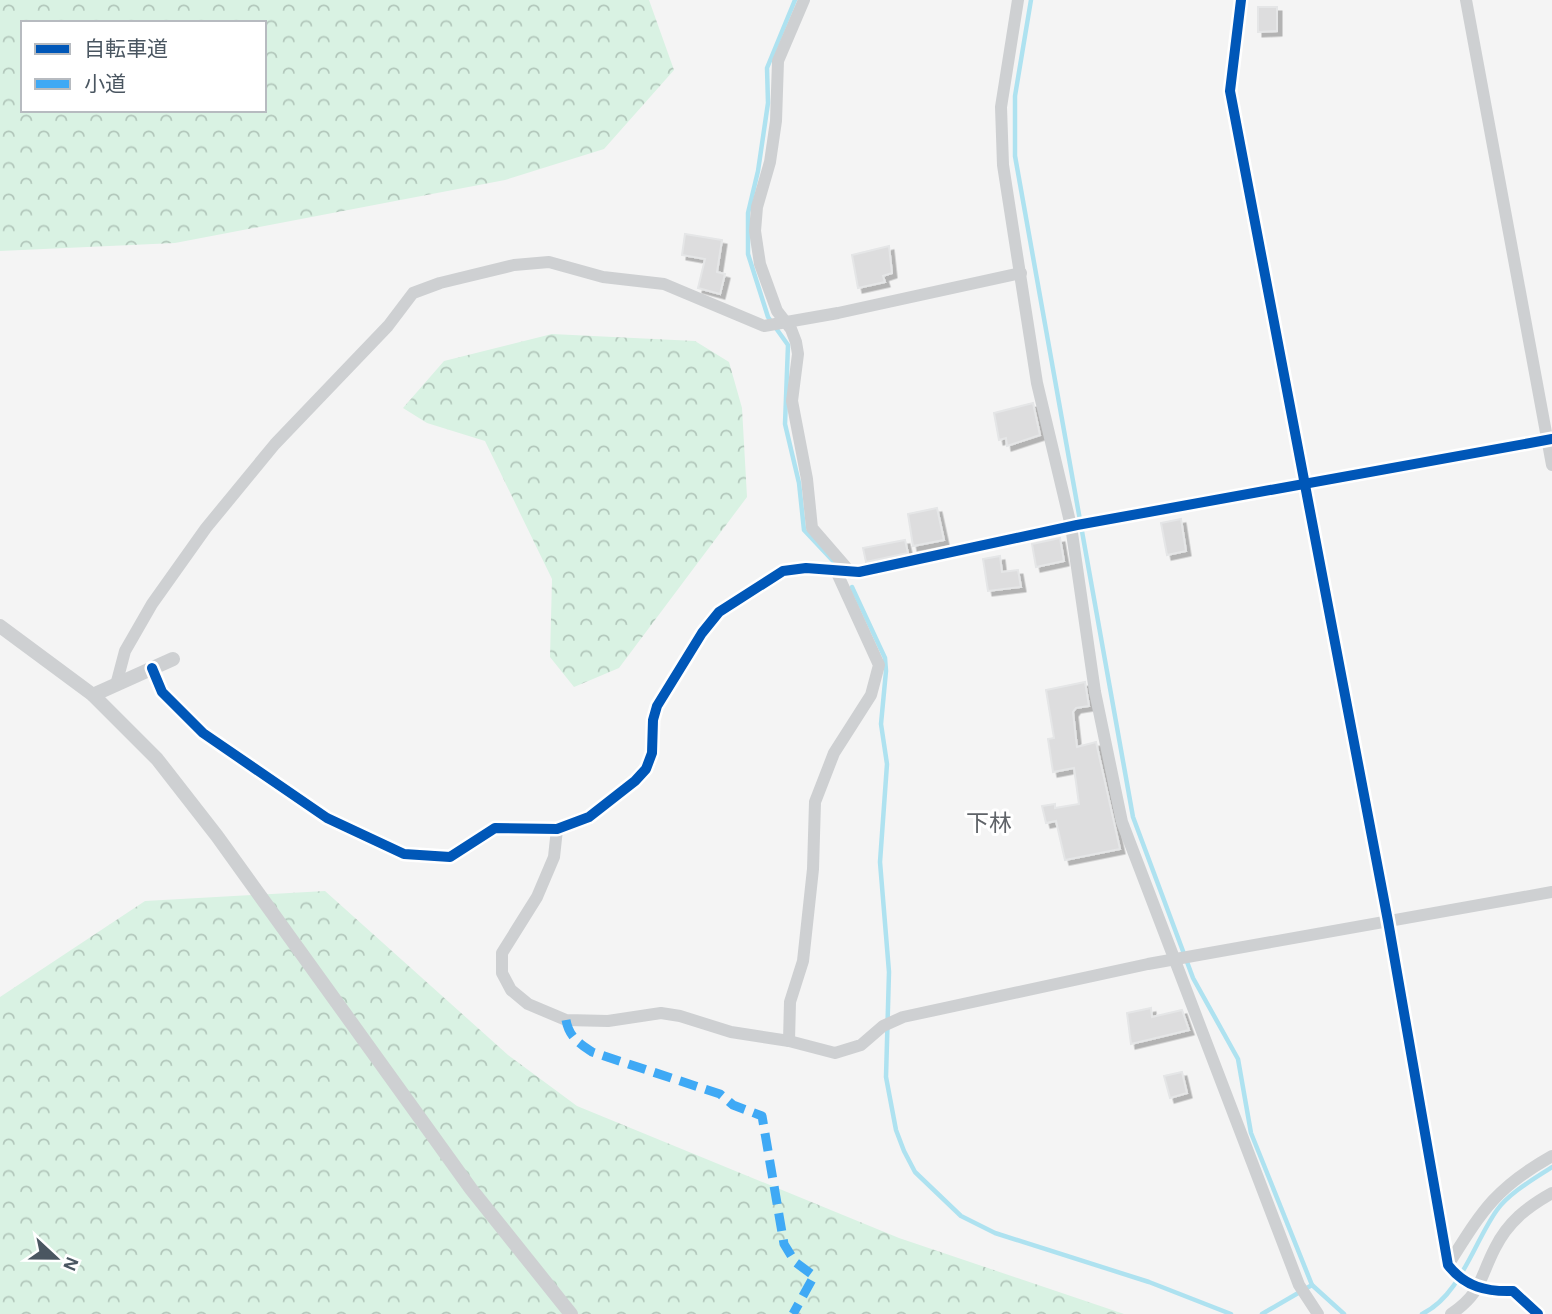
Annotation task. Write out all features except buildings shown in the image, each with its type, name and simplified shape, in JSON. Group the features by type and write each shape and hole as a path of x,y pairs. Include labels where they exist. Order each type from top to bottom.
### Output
{"street":[{"path":"777,322 777,311 760,264 755,231 757,207 770,162 776,121 778,61 804,0"},
{"path":"1018,0 1001,118 1003,165 1037,383 1078,525 1095,692 1122,822 1182,958 1302,1291 1318,1314"},
{"path":"1241,0 1230,91 1388,921 1450,1268 1488,1292 1513,1291 1538,1314"},
{"path":"1466,0 1550,439 1552,465"},
{"path":"116,685 125,651 152,604 206,528 275,444 388,326 414,293 440,283 514,265 549,262 603,276 664,284 714,302 742,318 777,322 838,313 1021,273"},
{"path":"777,322 791,329 798,354 792,401 807,479 812,528 851,573"},
{"path":"152,668 162,692 203,733 327,818 404,854 450,858 495,828 557,829 589,817 646,769 652,753 653,720 657,706 702,632 719,611 783,571 806,568 851,573 1078,525 1550,439"},
{"path":"789,1041 790,1002 803,961 813,869 815,802 834,753 871,695 879,665 837,573"},
{"path":"0,626 93,695 141,742 189,798 471,1189 571,1314"},
{"path":"93,695 173,659"},
{"path":"557,829 554,857 537,897 502,953 502,973 511,990 528,1004 566,1020 608,1021 661,1013 731,1032 789,1041 835,1053 862,1045 887,1024 903,1017 1182,958 1552,892"},
{"path":"1450,1268 1478,1217 1504,1186 1552,1156"},
{"path":"1451,1314 1471,1300 1472,1284 1516,1218 1552,1193"}],"green space":[{"path":"0,0 649,0 674,70 604,149 505,180 175,243 0,251"},
{"path":"552,334 695,341 729,362 742,408 747,497 619,668 574,687 550,657 552,579 485,441 427,423 403,408 444,361"},
{"path":"325,891 508,1055 577,1106 899,1238 1124,1314 0,1314 0,997 145,901"}],"waterway":[{"path":"795,0 767,68 768,103 758,171 748,213 748,254 768,317 788,345 785,424 799,483 804,530 834,562"},
{"path":"1031,0 1015,96 1015,156 1133,817 1193,978 1238,1059 1251,1133 1312,1285 1344,1314"},
{"path":"852,587 885,658 881,724 887,764 880,862 889,972 886,1077 896,1130 904,1151 915,1172 961,1216 995,1233 1149,1282 1231,1314"},
{"path":"1422,1314 1447,1295 1502,1204 1552,1167"},
{"path":"1262,1314 1312,1285"}],"marked path":[{"path":"566,1020 572,1035 592,1052 720,1094 733,1105 762,1116 784,1244 795,1262 814,1276 793,1314"}],"cycle path":[{"path":"1241,0 1230,91 1388,921 1448,1265 1477,1287 1513,1291 1538,1314"},
{"path":"152,668 162,692 203,733 327,818 404,854 450,857 495,828 557,829 589,817 635,781 646,769 652,753 653,720 657,706 702,633 719,612 783,571 806,568 859,572 1077,525 1552,439"}],"district":[{"name":"下林","path":"989,824"}]}
